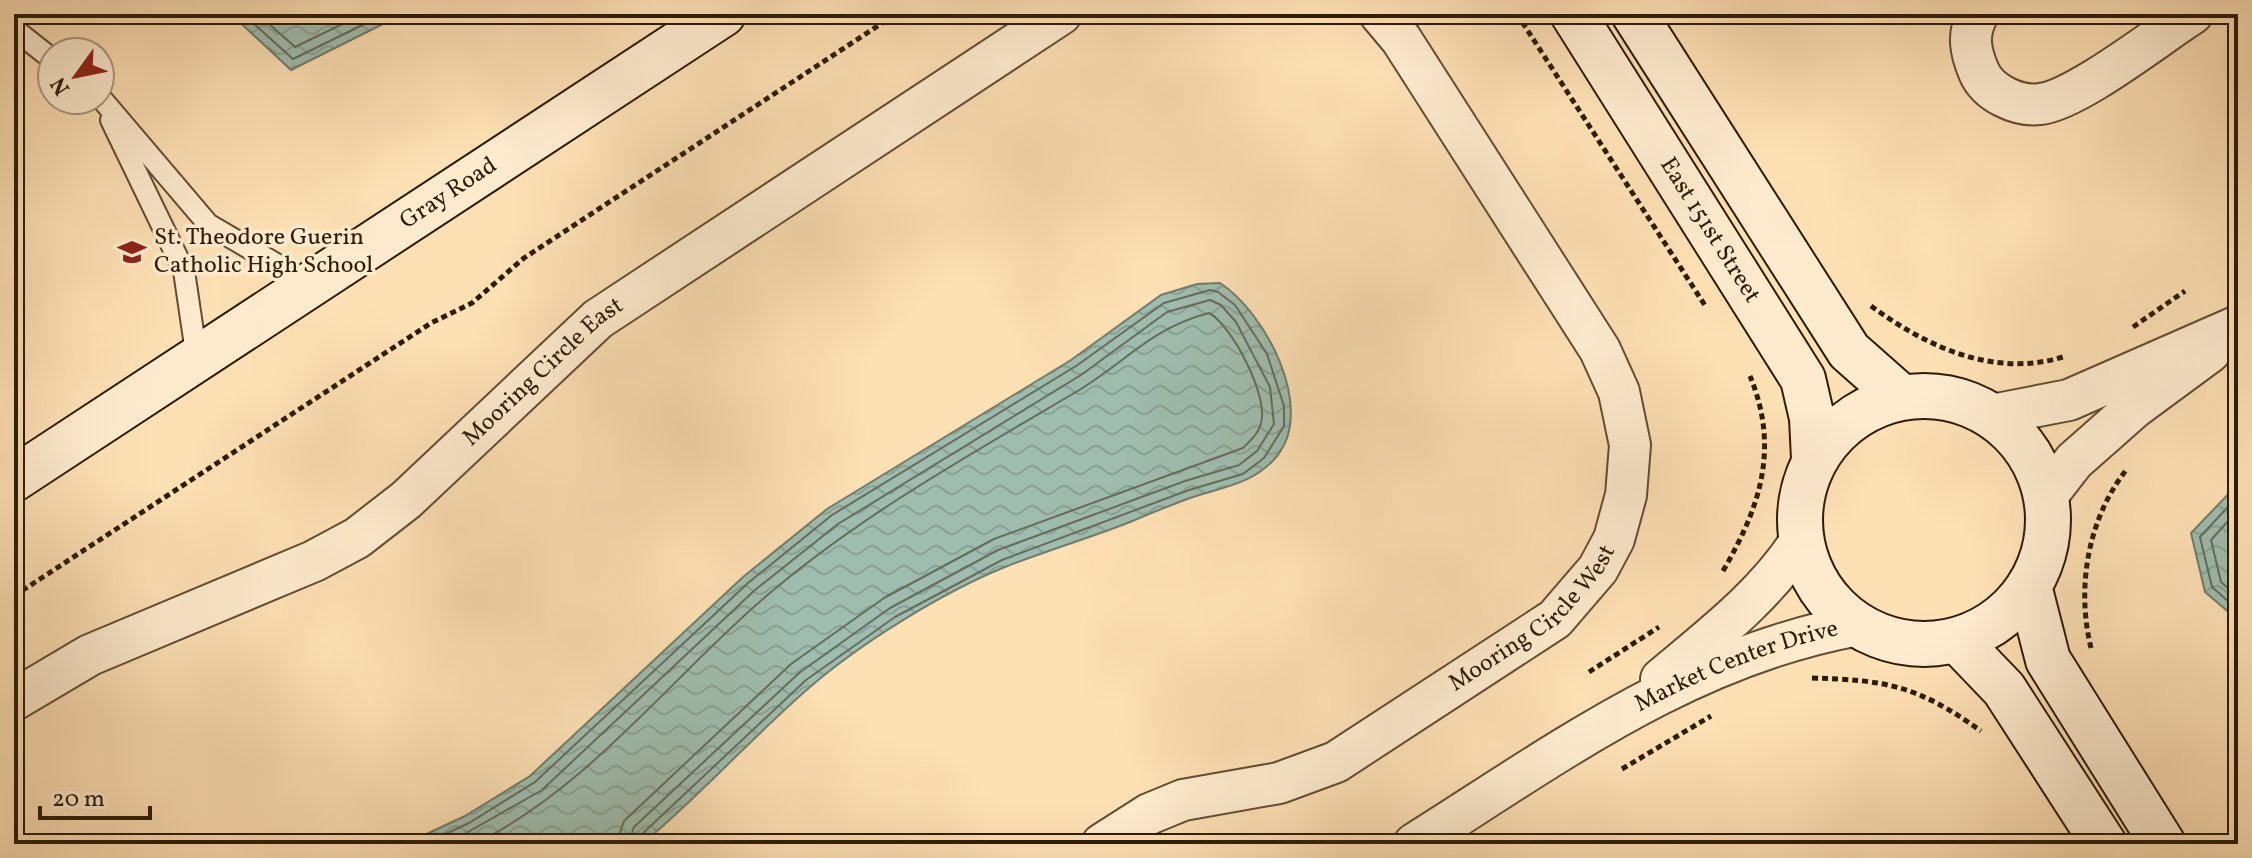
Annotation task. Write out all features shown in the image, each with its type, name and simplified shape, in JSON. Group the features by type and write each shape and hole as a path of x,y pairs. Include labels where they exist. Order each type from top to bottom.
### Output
{"street":[{"name":"Gray Road","path":"14,479 723,14"},
{"name":"Mooring Circle East","path":"14,700 90,655 314,561 357,538 406,500 598,319 1061,14"},
{"name":"Mooring Circle West","path":"1102,844 1149,814 1183,800 1279,783 1336,762 1555,619 1598,569 1614,539 1626,495 1630,445 1619,392 1600,350 1401,39 1380,14"},
{"name":"East 151st Street","path":"1573,14 1803,379 1812,418 1814,459"},
{"path":"1634,14 1849,351 1901,397"},
{"path":"1978,14 1971,30 1972,55 1982,78 1999,94 2018,102 2041,104 2071,92 2192,14"},
{"path":"1992,415 2069,400 2238,327"},
{"path":"2046,497 2074,461 2134,408 2183,375 2238,327"},
{"path":"1901,397 1948,398 1992,415 2027,450 2046,497 2048,527 2043,558 2029,586 1997,620 1957,640 1923,644 1889,639 1858,625 1837,609 1821,589 1808,566 1801,540 1799,513 1804,485 1814,459 1830,437 1851,418 1875,405 1901,397"},
{"name":"Market Center Drive","path":"1618,715 1757,597 1784,568 1801,540"},
{"path":"2029,586 2048,660 2163,844"},
{"name":"Market Center Drive","path":"1414,844 1618,715 1686,681 1784,640 1858,625"},
{"path":"1957,640 2004,689 2104,844"}],"lane":[{"path":"14,29 36,46"},
{"path":"109,116 184,271 197,359"},
{"path":"115,116 208,224 310,284"}],"path":[{"path":"14,596 431,323 472,303 524,258 896,14"},
{"path":"1517,14 1710,313"},
{"path":"2121,334 2185,291"},
{"path":"1910,335 1941,349 1976,358 2027,363 2072,354"},
{"path":"1720,577 1757,505 1765,464 1764,426 1752,379 1743,365"},
{"path":"2085,622 2088,557 2096,526 2111,492"},
{"path":"1589,672 1665,623"},
{"path":"1805,678 1896,684 1944,706"},
{"path":"1622,769 1715,714"}],"water":[{"path":"231,14 403,14 291,70"},
{"path":"1220,283 1237,297 1268,338 1288,388 1291,413 1288,436 1277,456 1259,472 1238,483 1005,567 903,620 853,653 810,687 642,844 405,844 465,816 530,776 743,577 827,509 1071,360 1161,295 1197,284"},
{"path":"2238,484 2238,620 2205,592 2191,533"}],"place":[{"name":"St. Theodore Guerin Catholic High School","path":"132,252"}]}
